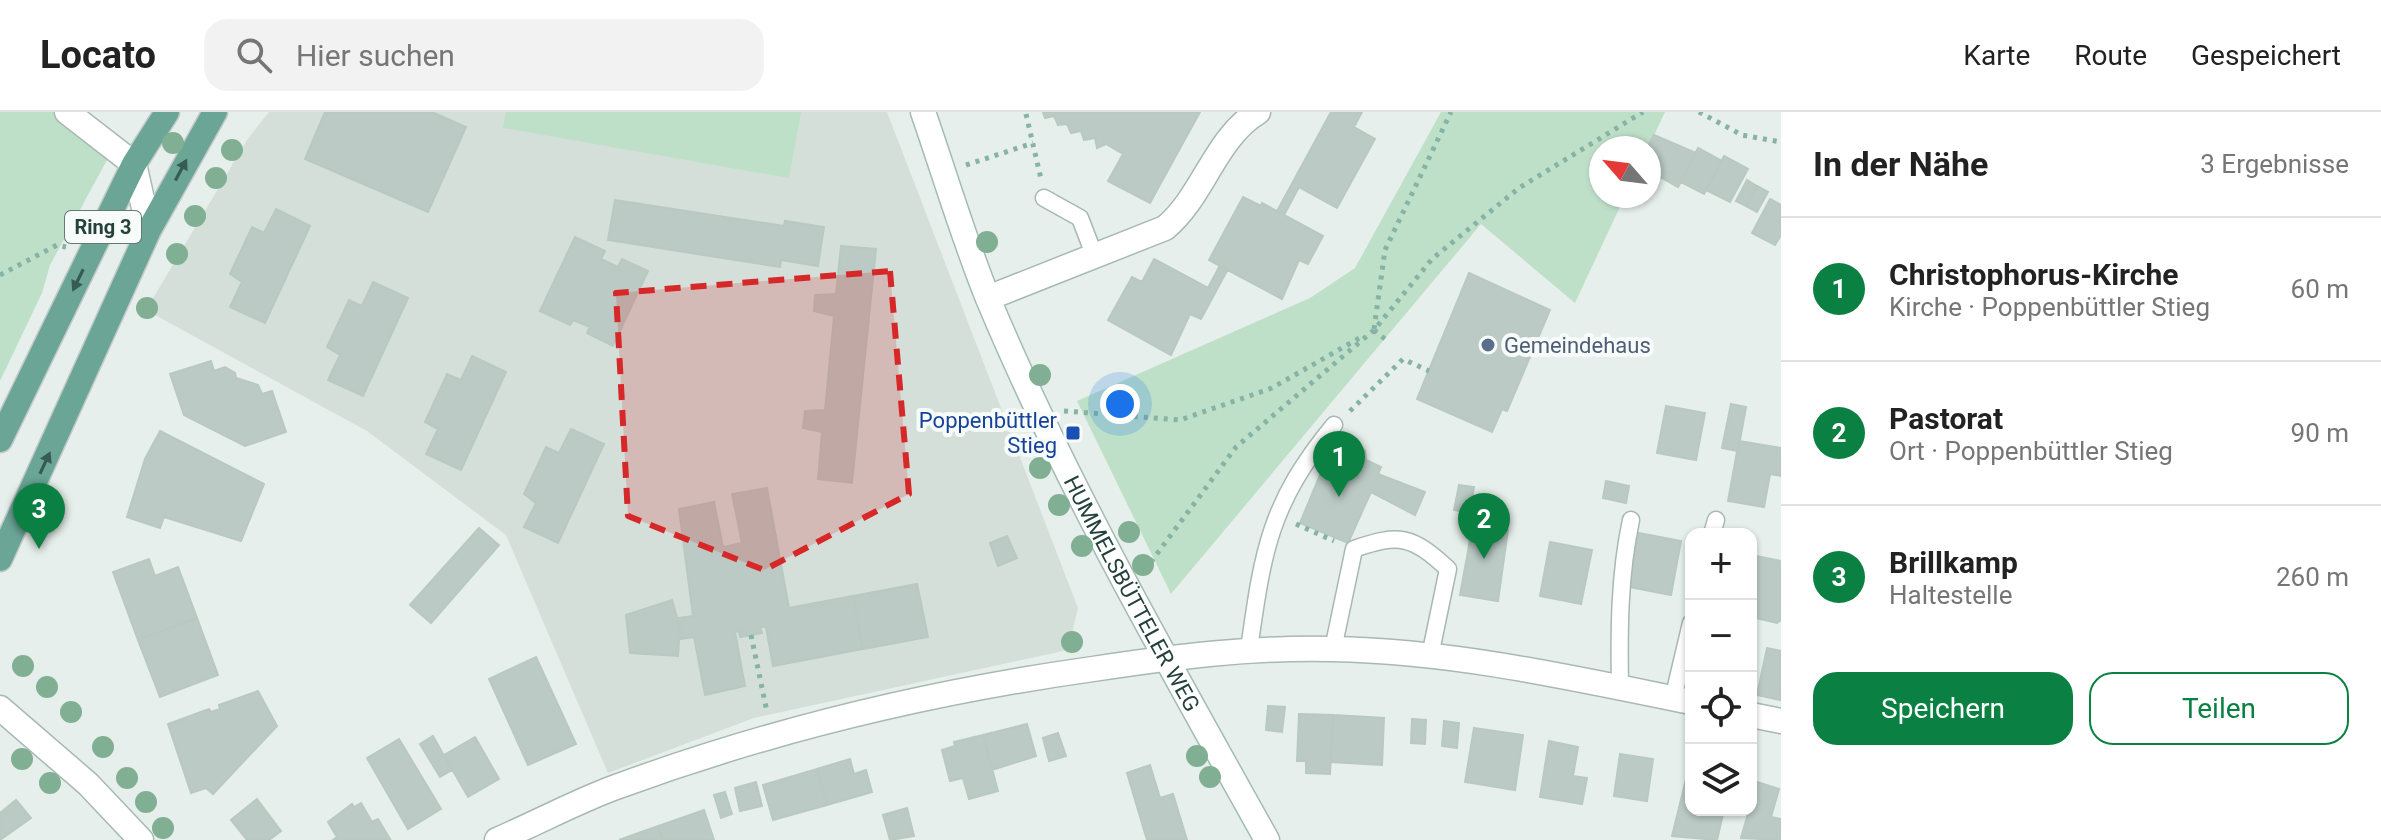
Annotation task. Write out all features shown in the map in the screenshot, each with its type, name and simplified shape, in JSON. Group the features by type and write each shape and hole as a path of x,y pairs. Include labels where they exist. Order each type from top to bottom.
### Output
{"main road":[{"name":"Ring 3","path":"0,440 134,164 167,112"},
{"name":"Ring 3","path":"0,559 149,230 215,112"}],"street":[{"path":"67,112 134,164 149,230"},
{"name":"HUMMELSBÜTTELER WEG","path":"923,112 988,298 1037,409 1166,658 1267,840"},
{"path":"988,298 1150,235 1178,217 1229,142 1258,112"},
{"path":"497,840 613,788 772,736 913,699 1166,658 1249,649 1333,649 1430,656 1682,700"},
{"path":"0,708 88,784 141,840"},
{"path":"1757,716 1781,721"}],"lane":[{"path":"1044,198 1080,218 1095,257"},
{"path":"1249,649 1260,572 1276,515 1301,466 1334,425"},
{"path":"1620,688 1619,627 1624,555 1631,520"},
{"path":"1333,649 1354,549 1389,537 1421,544 1448,569 1430,656"},
{"path":"1682,700 1685,672"}],"path":[{"path":"1374,330 1385,250 1451,112"},
{"path":"1130,589 1236,447 1374,330 1432,259 1519,188 1643,112"},
{"path":"1699,112 1742,135 1781,142"},
{"path":"1026,114 1044,198"},
{"path":"944,172 1033,143"},
{"path":"0,275 57,245 88,258"},
{"path":"1374,330 1385,339"},
{"path":"1037,409 1180,420 1272,388 1374,330"},
{"path":"1334,425 1403,359 1429,371"},
{"path":"1276,515 1354,549"},
{"path":"751,635 772,736"}],"highlighted area":[{"path":"890,271 909,494 764,570 628,516 616,293"}],"shaded area":[{"path":"269,112 887,112 1078,608 1068,650 754,718 608,773 506,535 367,431 146,310 247,140"}],"green space":[{"path":"0,112 54,112 107,160 50,265 42,293 0,381"},
{"path":"506,112 801,112 789,178 503,128"},
{"path":"1441,112 1665,112 1654,136 1589,136 1589,208 1619,208 1575,303 1481,224 1171,594 1077,401 1310,298 1355,268"}],"building":[{"path":"325,112 432,112 466,127 428,212 305,159"},
{"path":"1043,112 1200,112 1150,203 1108,181 1123,154 1106,144 1097,148 1095,138 1084,140 1081,131 1071,133 1067,124 1058,125 1054,116 1045,118"},
{"path":"1331,112 1362,112 1354,127 1375,139 1337,208 1299,187 1284,215 1277,211"},
{"path":"1661,138 1696,153 1678,187 1661,177"},
{"path":"1698,148 1722,161 1704,194 1681,182"},
{"path":"1724,156 1748,169 1730,202 1706,190"},
{"path":"1747,180 1757,186 1746,206 1736,201"},
{"path":"1757,186 1768,192 1757,212 1746,206"},
{"path":"1243,197 1261,206 1262,203 1323,236 1308,264 1299,260 1282,299 1209,260"},
{"path":"1770,199 1781,205 1781,235 1775,245 1752,233"},
{"path":"615,200 784,226 785,221 824,227 818,266 781,260 780,267 608,240"},
{"path":"276,209 310,226 265,323 230,307 242,282 230,274 252,227 264,233"},
{"path":"575,237 605,251 601,259 618,267 622,259 648,271 613,346 587,333 590,327 573,320 570,325 540,311"},
{"path":"841,246 876,249 852,483 818,479 822,432 803,428 805,411 825,410 834,316 814,311 815,295 836,294"},
{"path":"1154,259 1208,288 1220,265 1228,269 1201,319 1190,314 1171,355 1108,320 1132,277 1142,282"},
{"name":"Gemeindehaus","path":"1469,273 1550,310 1507,411 1502,409 1492,432 1417,399"},
{"path":"373,282 408,298 363,396 328,380 340,355 327,347 349,300 362,306"},
{"path":"472,356 506,372 461,470 426,454 438,429 425,422 447,374 461,380"},
{"path":"211,361 214,371 225,367 235,373 236,378 258,385 262,394 272,391 286,432 245,446 184,415 170,374"},
{"path":"1731,404 1746,407 1738,451 1722,448"},
{"path":"1666,406 1705,413 1696,460 1657,453"},
{"path":"571,429 604,444 558,543 524,527 536,503 524,494 546,447 559,453"},
{"path":"160,431 264,484 241,541 164,517 160,528 127,517 145,459"},
{"path":"1739,441 1781,448 1781,476 1770,474 1764,507 1728,501"},
{"path":"1332,446 1347,452 1354,446 1361,447 1366,460 1381,467 1378,474 1425,492 1415,515 1371,492 1348,543 1300,523"},
{"path":"1606,481 1629,486 1626,503 1603,498"},
{"path":"1459,485 1474,487 1470,513 1454,510"},
{"path":"767,488 789,608 853,596 863,649 773,666 766,627 760,627 762,633 740,637 739,631 735,632 745,686 705,695 694,637 680,639 678,618 693,616 679,509 714,502 723,547 742,543 732,494"},
{"path":"1473,524 1508,530 1498,601 1460,595"},
{"path":"479,528 499,545 431,623 410,605"},
{"path":"1639,533 1681,541 1671,595 1629,587"},
{"path":"1007,536 1017,558 998,566 990,543"},
{"path":"1550,542 1592,550 1581,604 1540,596"},
{"path":"1757,556 1781,561 1781,620 1777,623 1757,618"},
{"path":"149,559 155,576 178,567 197,618 138,640 113,572"},
{"path":"917,584 928,637 863,649 853,596"},
{"path":"672,600 680,628 678,656 630,653 626,615"},
{"path":"197,618 218,675 160,697 138,640"},
{"path":"1767,648 1781,651 1780,700 1757,695"},
{"path":"536,657 576,744 528,765 489,679"},
{"path":"258,691 277,726 213,794 206,788 191,793 168,724 209,709 211,712 220,709 219,705"},
{"path":"1268,706 1285,707 1282,732 1266,730"},
{"path":"1299,714 1333,715 1330,774 1306,773 1306,761 1297,761"},
{"path":"1333,715 1384,718 1382,765 1331,762"},
{"path":"1412,719 1426,720 1425,744 1411,743"},
{"path":"1444,721 1459,723 1457,748 1442,746"},
{"path":"1027,724 1036,756 992,770 983,735"},
{"path":"1474,728 1523,735 1515,790 1465,782"},
{"path":"1058,733 1066,756 1049,761 1043,738"},
{"path":"983,735 998,791 969,799 963,778 950,781 942,750 955,746 954,742"},
{"path":"433,736 452,770 440,777 420,744"},
{"path":"475,737 499,779 468,797 444,755"},
{"path":"399,739 441,809 408,829 367,758"},
{"path":"1549,741 1578,747 1573,776 1587,778 1582,804 1540,797"},
{"path":"1620,754 1653,759 1647,801 1614,796"},
{"path":"850,759 854,774 866,770 872,792 827,805 817,769"},
{"path":"1150,765 1160,798 1173,794 1187,840 1147,840 1127,773"},
{"path":"817,769 827,805 773,820 763,785"},
{"path":"756,782 762,806 740,811 735,788"},
{"path":"1757,782 1779,789 1771,817 1781,819 1781,840 1741,838 1747,816 1757,816"},
{"path":"1685,783 1685,816 1723,816 1717,840 1672,836"},
{"path":"725,792 732,814 721,818 714,795"},
{"path":"257,799 281,831 269,840 247,840 231,820"},
{"path":"16,800 31,818 0,840 0,813"},
{"path":"361,803 372,822 378,819 390,839 333,840 337,837 328,822 352,804 354,807"},
{"path":"907,808 914,836 890,840 883,815"},
{"path":"704,810 714,840 663,840 658,826"},
{"path":"658,826 663,840 619,840"}],"place":[{"name":"Gemeindehaus","path":"1488,345"},
{"name":"Poppenbüttler Stieg","path":"1073,433"},
{"name":"Christophorus-Kirche","path":"1339,497"},
{"name":"Brillkamp","path":"39,549"},
{"name":"Pastorat","path":"1484,559"}]}
